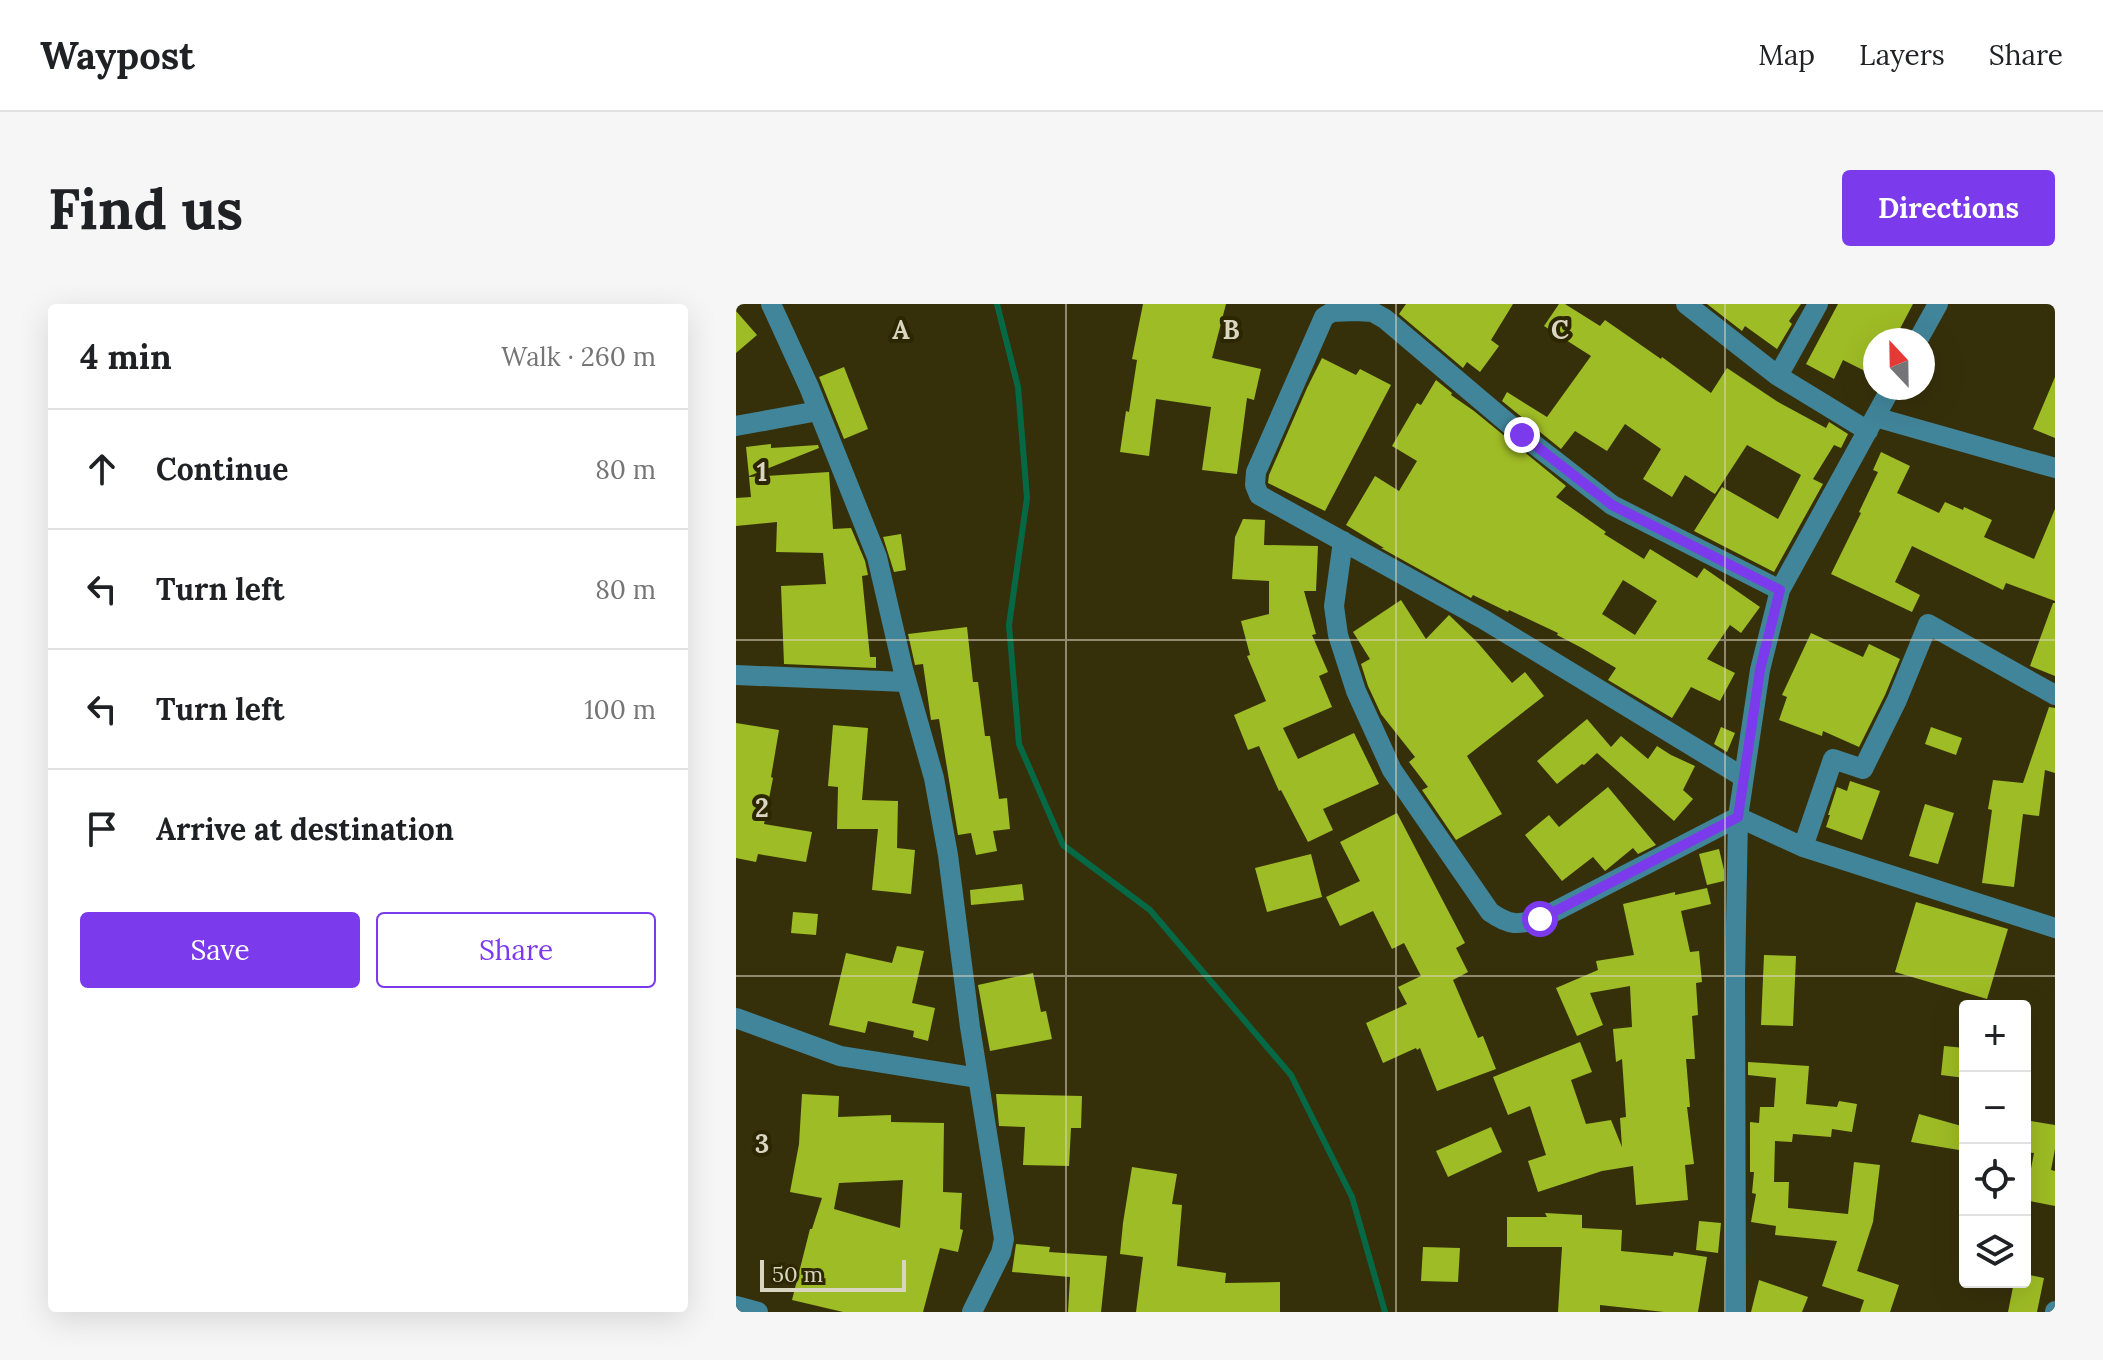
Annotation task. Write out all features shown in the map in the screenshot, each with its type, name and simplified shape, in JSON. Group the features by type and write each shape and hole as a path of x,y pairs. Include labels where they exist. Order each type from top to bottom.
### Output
{"street":[{"path":"771,304 809,387 877,557 906,682 934,778 1004,1239 1001,1253 972,1312"},
{"path":"1686,304 1778,376 1872,424 2055,468"},
{"path":"1778,376 1818,304"},
{"path":"1925,328 1938,304"},
{"path":"1743,777 1483,619 1259,495 1255,485 1256,472 1324,317 1332,312 1354,308 1373,312 1612,505 1780,590"},
{"path":"1736,1312 1738,817 1760,670 1780,590 1885,400"},
{"path":"736,426 818,411"},
{"path":"1343,541 1334,606 1338,635 1356,691 1392,770 1490,912 1503,921 1520,924 1540,919 1738,817"},
{"path":"1803,847 1833,759 1863,769 1897,700 1928,624 2055,695"},
{"path":"736,675 906,682"},
{"path":"1738,817 1803,847 2055,928"},
{"path":"736,1018 840,1056 978,1078"},
{"path":"736,1306 758,1312"}],"building":[{"path":"1143,304 1226,304 1212,358 1261,369 1254,400 1247,398 1237,474 1202,470 1211,407 1156,399 1149,456 1120,452 1126,411 1129,412 1137,360 1132,359"},
{"path":"1406,304 1513,304 1491,340 1499,346 1480,372 1467,362 1463,368 1399,314"},
{"path":"1559,304 1565,304 1600,326 1605,320 1711,393 1727,368 1778,402 1826,428 1829,422 1848,434 1841,448 1834,445 1813,479 1823,484 1774,572 1694,531 1722,487 1778,519 1801,475 1747,445 1715,494 1685,475 1672,497 1643,479 1661,449 1625,424 1607,451 1575,431 1561,449 1502,401 1507,392 1547,417 1591,356 1544,326"},
{"path":"1707,304 1801,304 1789,321 1792,324 1777,349 1745,326 1742,331"},
{"path":"1838,304 1913,304 1900,328 1863,328 1863,370 1843,360 1834,379 1806,364"},
{"path":"736,311 757,335 736,353"},
{"path":"1322,358 1356,375 1360,369 1391,385 1325,511 1268,483"},
{"path":"844,367 868,429 844,439 819,377"},
{"path":"2055,377 2055,438 2033,429"},
{"path":"1436,380 1566,486 1556,497 1606,532 1604,534 1644,559 1650,549 1697,578 1704,568 1760,607 1741,633 1730,625 1707,659 1735,673 1720,701 1691,687 1672,718 1608,680 1616,668 1558,633 1473,595 1471,598 1346,525 1375,476 1399,491 1417,461 1392,446 1417,403 1421,405","holes":["1623,580 1657,601 1635,635 1602,614"]},
{"path":"771,444 771,448 818,445 819,448 749,476 746,447"},
{"path":"1881,452 1910,466 1897,493 1939,513 1945,502 1992,520 1984,537 2034,559 2055,509 2055,601 2006,583 2003,590 1912,546 1895,582 1920,595 1912,612 1831,574 1878,472 1873,470"},
{"path":"829,472 833,529 851,528 865,561 868,575 862,576 870,657 876,657 876,668 784,664 781,586 826,584 823,553 776,552 777,522 736,526 736,498 751,497 749,477"},
{"path":"1243,519 1265,520 1264,545 1318,546 1316,591 1304,591 1316,634 1312,635 1328,672 1319,676 1332,707 1283,728 1298,759 1354,733 1379,784 1323,809 1333,830 1308,842 1279,791 1259,746 1248,750 1234,715 1266,701 1247,656 1250,655 1241,621 1269,614 1269,581 1232,579 1235,537"},
{"path":"901,534 906,570 894,572 883,537"},
{"path":"1401,600 1426,639 1449,615 1512,683 1525,672 1544,696 1467,756 1502,814 1456,840 1422,790 1428,787 1409,762 1415,757 1381,714 1361,664 1370,659 1353,632"},
{"path":"2055,603 2055,676 2030,666"},
{"path":"967,627 973,682 978,682 985,736 990,736 999,799 1007,798 1010,829 993,831 997,851 976,855 971,833 958,835 939,719 931,720 923,664 915,665 908,634"},
{"path":"1811,633 1863,657 1869,644 1900,659 1859,747 1823,731 1822,736 1779,720 1787,697 1782,695"},
{"path":"2049,707 2055,708 2055,773 2045,770 2039,816 2023,814 2014,887 1982,883 1993,780 2023,783"},
{"path":"1587,719 1611,747 1621,736 1648,759 1657,746 1695,766 1683,790 1693,799 1674,821 1597,753 1557,784 1537,761"},
{"path":"736,723 779,730 764,824 812,832 806,862 758,854 756,862 736,858"},
{"path":"833,725 868,728 862,800 898,801 897,848 915,850 911,894 872,890 878,829 837,829 838,787 828,786"},
{"path":"1721,727 1735,733 1727,752 1714,744"},
{"path":"1931,727 1962,738 1956,755 1925,744"},
{"path":"1850,781 1880,791 1862,840 1826,827 1837,787 1847,791"},
{"path":"1608,787 1656,845 1638,854 1633,848 1605,871 1593,857 1562,881 1525,835 1549,815 1559,827"},
{"path":"1925,804 1954,813 1938,864 1909,856"},
{"path":"1397,813 1465,943 1456,948 1468,972 1453,980 1478,1038 1483,1036 1496,1069 1437,1091 1420,1048 1383,1063 1366,1023 1407,1004 1398,987 1421,976 1404,943 1392,949 1373,911 1340,926 1326,897 1360,881 1340,842"},
{"path":"1719,849 1724,881 1707,885 1699,854"},
{"path":"1311,854 1322,897 1267,912 1255,868"},
{"path":"1022,884 1024,900 971,905 970,890"},
{"path":"1707,888 1711,904 1681,911 1690,952 1699,951 1702,982 1696,983 1698,1015 1692,1016 1695,1059 1686,1059 1690,1107 1687,1107 1694,1164 1685,1165 1688,1200 1636,1205 1633,1166 1602,1171 1538,1192 1528,1161 1546,1155 1530,1106 1508,1115 1493,1077 1580,1042 1592,1072 1571,1080 1586,1124 1611,1120 1622,1147 1620,1118 1626,1117 1622,1059 1616,1062 1613,1029 1632,1027 1630,986 1590,993 1603,1025 1577,1036 1556,988 1598,970 1596,961 1634,955 1623,904"},
{"path":"1916,902 2008,929 1987,999 1895,972"},
{"path":"793,912 818,914 816,935 791,933"},
{"path":"897,946 924,951 912,1003 935,1008 928,1041 913,1037 914,1031 868,1021 865,1033 829,1025 846,953 892,963"},
{"path":"1764,955 1796,956 1793,1026 1761,1025"},
{"path":"1033,973 1041,1012 1046,1011 1052,1039 990,1051 978,985"},
{"path":"1944,1046 1959,1047 1959,1077 1941,1075"},
{"path":"1748,1062 1809,1066 1806,1104 1837,1107 1839,1101 1857,1104 1852,1132 1832,1129 1831,1137 1793,1134 1792,1142 1775,1141 1774,1182 1789,1182 1788,1208 1848,1214 1854,1162 1880,1165 1873,1222 1857,1271 1899,1285 1890,1312 1860,1312 1864,1300 1822,1286 1837,1241 1775,1235 1776,1226 1751,1222 1756,1194 1752,1193 1754,1172 1750,1172 1750,1122 1759,1123 1760,1107 1774,1107 1776,1078 1748,1075"},
{"path":"802,1094 839,1096 838,1117 891,1115 891,1122 944,1123 943,1192 962,1193 960,1229 963,1230 958,1252 940,1248 923,1312 843,1312 792,1300 810,1229 822,1198 790,1192 799,1144","holes":["903,1180 900,1228 834,1209 839,1183"]},
{"path":"996,1094 1082,1096 1081,1128 1071,1128 1069,1166 1023,1165 1025,1127 999,1126"},
{"path":"1919,1114 1959,1125 1959,1150 1911,1142"},
{"path":"2031,1121 2055,1125 2051,1170 2055,1171 2055,1206 2031,1201 2034,1153 2031,1153"},
{"path":"1491,1127 1502,1152 1448,1177 1436,1151"},
{"path":"1132,1167 1177,1174 1172,1204 1182,1205 1177,1266 1226,1273 1225,1283 1280,1282 1280,1312 1136,1312 1143,1257 1120,1254"},
{"path":"1545,1213 1582,1215 1582,1228 1622,1230 1621,1251 1673,1256 1674,1252 1707,1257 1698,1312 1664,1312 1600,1305 1600,1312 1558,1312 1562,1247 1507,1247 1507,1217 1547,1217"},
{"path":"1699,1221 1721,1223 1718,1253 1696,1250"},
{"path":"1016,1244 1050,1247 1049,1252 1107,1256 1101,1312 1068,1312 1070,1277 1012,1272"},
{"path":"1423,1247 1460,1248 1458,1282 1421,1281"},
{"path":"2031,1275 2044,1278 2037,1312 2008,1312 2013,1288 2031,1288"},
{"path":"1759,1280 1808,1297 1802,1312 1751,1312"}],"waterway":[{"path":"997,304 1018,387 1027,498 1009,625 1019,744 1063,845 1150,910 1291,1075 1352,1197 1385,1312"}],"route":[{"path":"1522,435 1612,505 1780,590 1760,670 1738,817 1540,919"}]}
